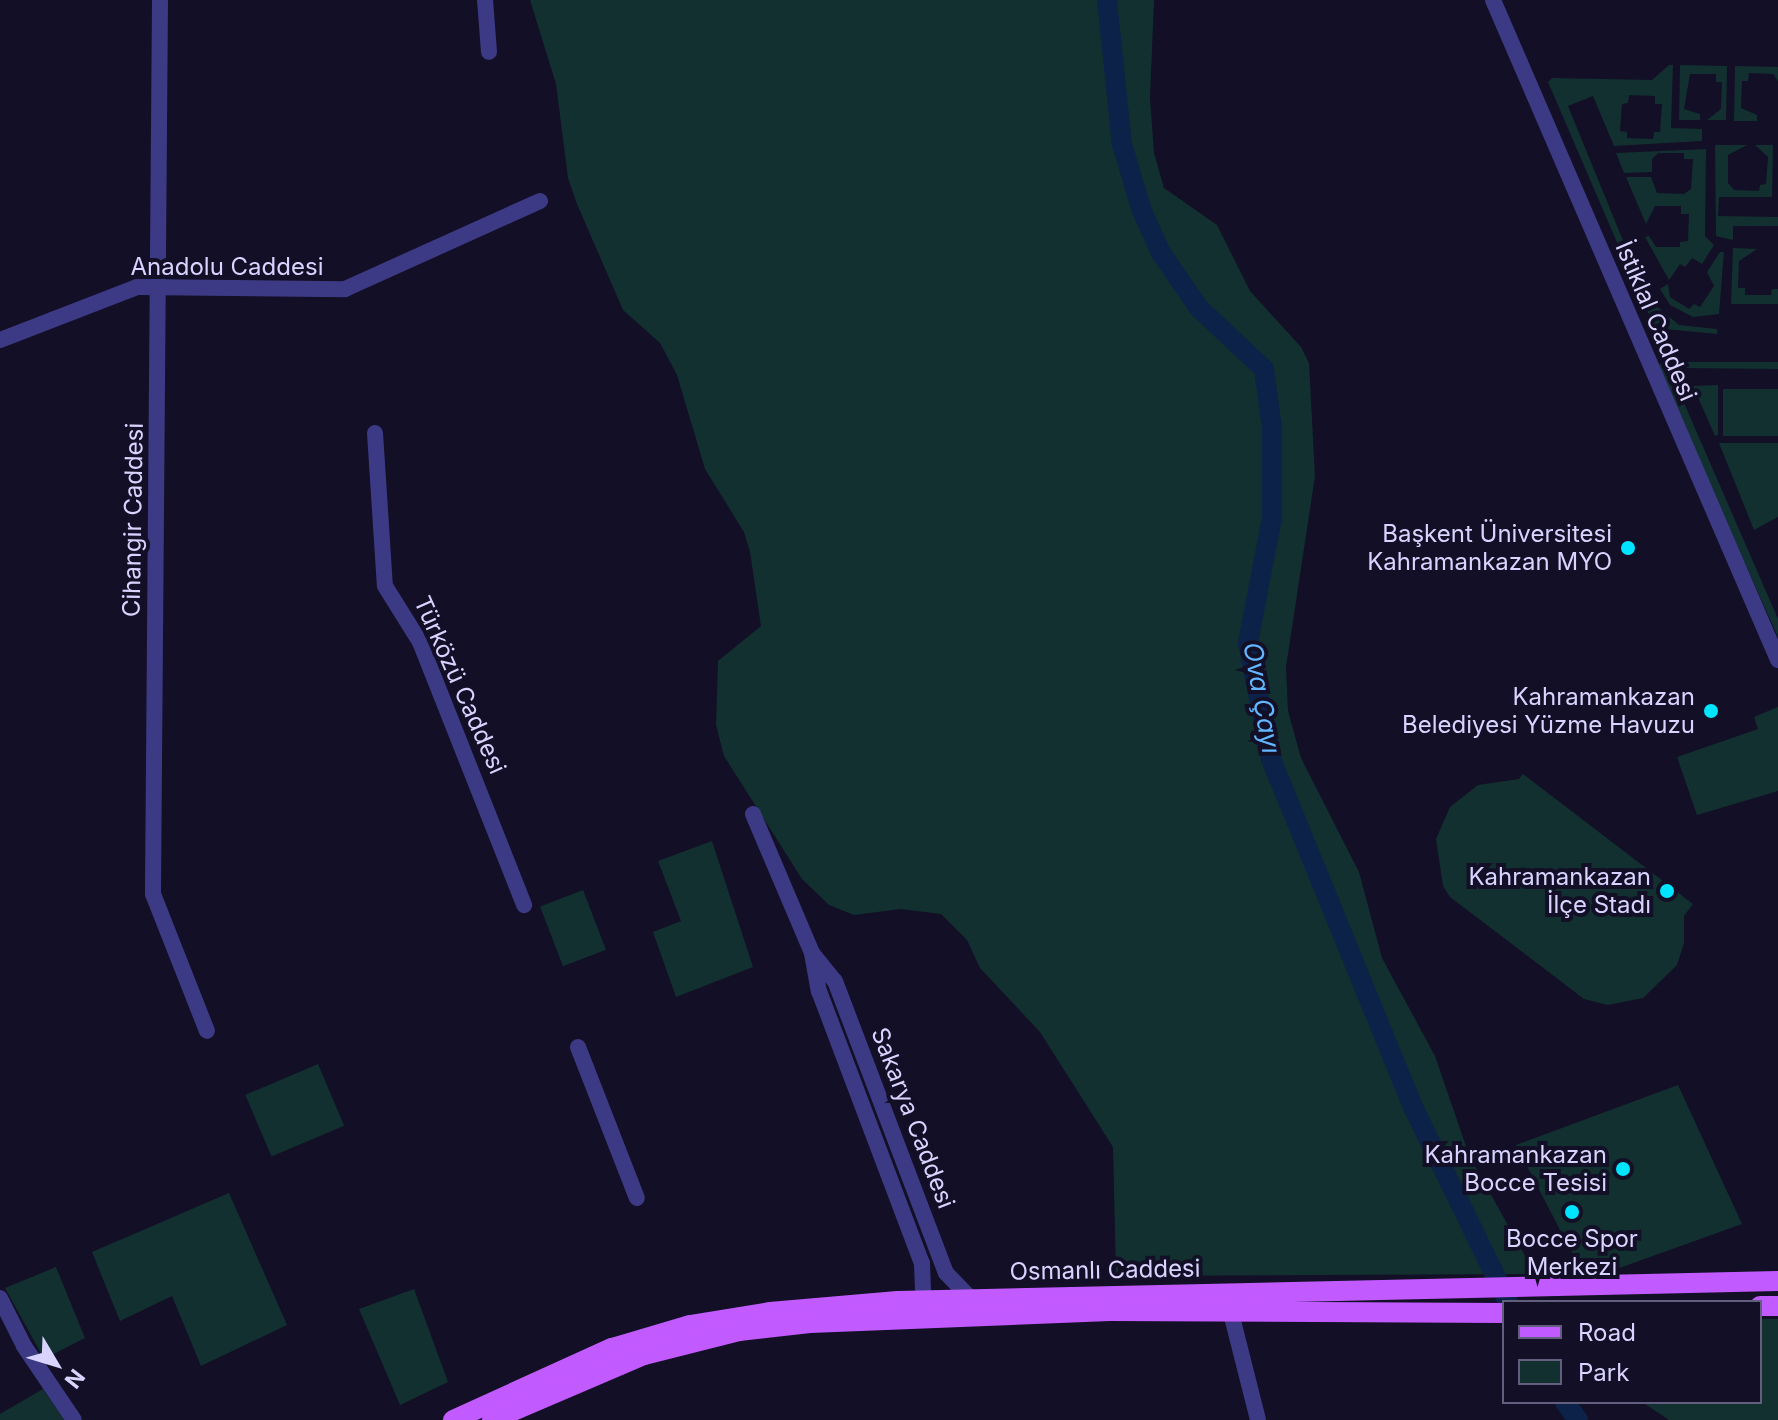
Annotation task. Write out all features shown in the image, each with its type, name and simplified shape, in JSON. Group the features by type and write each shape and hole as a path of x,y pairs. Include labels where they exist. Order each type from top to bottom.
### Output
{"main road":[{"name":"Osmanlı Caddesi","path":"453,1420 581,1360 690,1325 758,1313 923,1300 1472,1291 1778,1281"},
{"name":"Osmanlı Caddesi","path":"492,1420 609,1367 739,1331 903,1318 1385,1310 1502,1313"}],"street":[{"name":"Cihangir Caddesi","path":"160,0 153,894 207,1031"},
{"path":"485,0 489,52"},
{"name":"İstiklal Caddesi","path":"1493,0 1778,660"},
{"name":"Anadolu Caddesi","path":"0,340 107,295 160,288 345,289 540,201"},
{"name":"Türközü Caddesi","path":"375,433 385,586 420,642 524,905"},
{"name":"Sakarya Caddesi","path":"753,814 812,953 819,991 922,1263 923,1300"},
{"name":"Sakarya Caddesi","path":"812,953 835,981 946,1273 971,1299"},
{"path":"578,1047 637,1198"},
{"path":"0,1298 24,1346 74,1420"},
{"path":"1231,1313 1258,1420"}],"green space":[{"path":"530,0 1154,0 1150,98 1154,153 1164,188 1217,225 1250,291 1301,347 1309,363 1315,476 1286,667 1288,711 1301,758 1359,872 1382,958 1435,1056 1469,1155 1535,1274 1116,1276 1113,1147 1040,1032 980,968 967,940 941,914 901,909 854,915 829,905 802,879 724,756 716,725 718,661 761,626 744,532 705,469 677,375 660,343 623,310 577,204 568,178 556,84"},
{"path":"1673,65 1671,128 1702,129 1702,141 1614,146 1593,96 1568,106 1624,243 1630,241 1632,247 1622,254 1548,82 1552,78 1652,80","holes":["1629,95 1655,96 1655,104 1662,104 1660,132 1654,132 1653,139 1627,138 1627,132 1620,131 1622,104 1628,103"]},
{"path":"1680,65 1727,66 1726,120 1707,120 1721,109 1722,82 1716,82 1716,74 1690,74 1684,109 1700,114 1700,120 1679,120"},
{"path":"1735,66 1778,67 1778,81 1773,74 1749,73 1748,81 1742,81 1741,108 1757,115 1757,121 1734,121"},
{"path":"1715,145 1747,145 1728,155 1728,183 1734,190 1759,191 1760,185 1766,184 1768,157 1755,145 1773,145 1772,197 1719,197 1718,216 1778,217 1778,226 1733,226 1733,240 1716,236"},
{"path":"1706,149 1705,236 1714,245 1702,264 1692,258 1685,267 1680,264 1669,280 1645,237 1649,236 1656,247 1680,247 1680,242 1688,241 1689,214 1681,214 1681,206 1655,206 1646,224 1626,177 1651,177 1657,193 1684,194 1691,189 1693,159 1684,159 1684,153 1658,153 1652,159 1652,172 1624,173 1616,153"},
{"path":"1733,248 1757,249 1739,261 1738,288 1745,288 1745,295 1771,295 1772,289 1778,289 1778,304 1731,304"},
{"path":"1720,252 1724,252 1719,314 1693,317 1670,305 1660,289 1668,284 1670,297 1689,309 1694,304 1700,307 1714,286 1707,272"},
{"path":"1638,258 1632,265 1649,306 1654,304 1679,325 1717,329 1717,334 1655,328 1626,267"},
{"path":"1663,362 1778,362 1778,369 1683,368 1671,373 1778,619 1778,637 1661,376 1658,365"},
{"path":"1718,385 1718,435 1715,436 1693,386"},
{"path":"1723,389 1778,389 1778,436 1723,436"},
{"path":"1719,443 1778,443 1778,517 1754,530"},
{"path":"1778,707 1778,791 1697,815 1677,757 1758,729 1754,717"},
{"path":"1523,774 1693,904 1684,916 1684,943 1677,965 1643,998 1608,1005 1584,999 1450,897 1443,886 1436,839 1450,807 1478,785 1519,779"},
{"path":"712,841 753,967 676,997 653,932 681,921 658,861"},
{"path":"583,890 606,950 563,966 540,906"},
{"path":"318,1064 344,1126 271,1157 245,1095"},
{"name":"Kahramankazan Bocce Tesisi","path":"1678,1085 1742,1224 1586,1280 1516,1145"},
{"path":"229,1193 287,1325 201,1366 172,1296 120,1321 92,1252"},
{"path":"56,1267 85,1338 44,1359 5,1288"},
{"path":"414,1289 448,1382 400,1405 359,1309"},
{"path":"1762,1319 1778,1319 1778,1420 1669,1420 1645,1404 1762,1404"},
{"path":"43,1389 64,1420 0,1420 0,1414"}],"waterway":[{"name":"Ova Çayı","path":"1107,0 1122,144 1142,211 1161,253 1199,308 1264,369 1272,428 1272,518 1248,643 1271,759 1415,1111 1507,1300"},
{"name":"Ova Çayı","path":"1566,1404 1578,1420"}],"place":[{"name":"Başkent Üniversitesi Kahramankazan MYO","path":"1628,548"},
{"name":"Kahramankazan Belediyesi Yüzme Havuzu","path":"1711,711"},
{"name":"Kahramankazan İlçe Stadı","path":"1667,891"},
{"name":"Kahramankazan Bocce Tesisi","path":"1623,1169"},
{"name":"Bocce Spor Merkezi","path":"1572,1212"}]}
